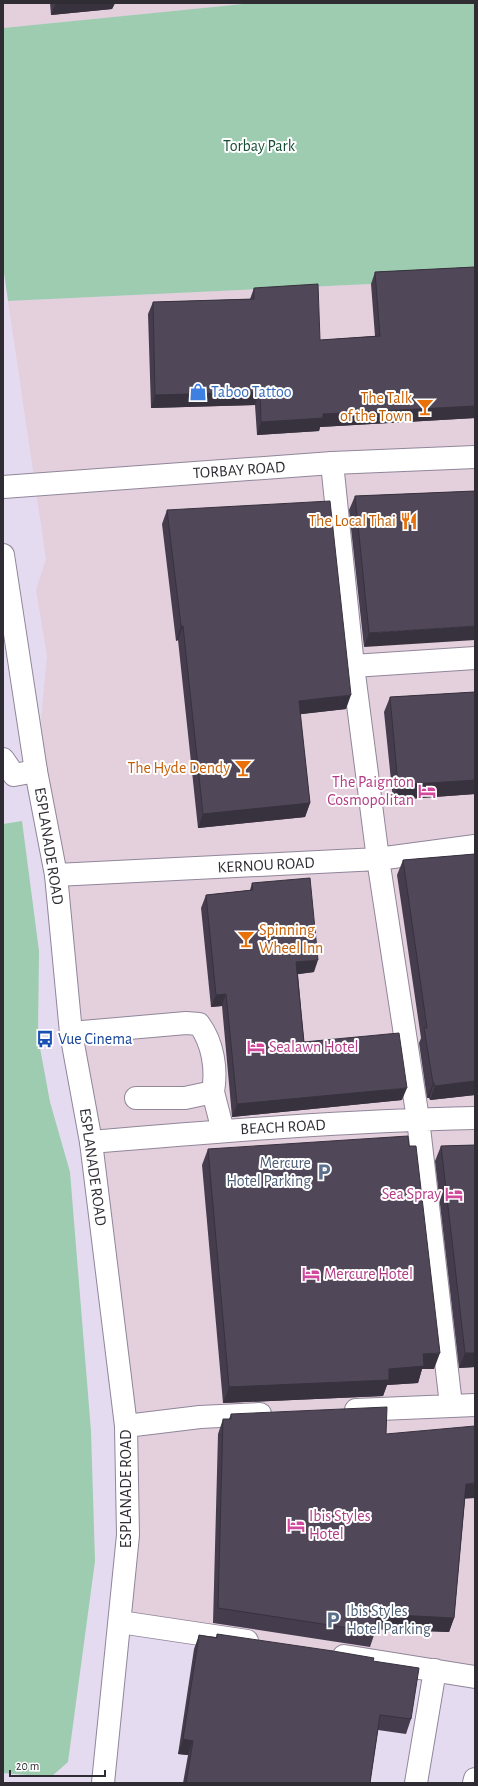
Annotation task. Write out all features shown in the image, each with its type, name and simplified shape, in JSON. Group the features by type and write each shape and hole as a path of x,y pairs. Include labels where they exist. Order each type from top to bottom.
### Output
{"main road":[{"name":"TORBAY ROAD","path":"3,487 332,463 475,457"},
{"path":"332,463 353,666 378,859 418,1120 451,1405"},
{"name":"ESPLANADE ROAD","path":"3,555 36,771 56,875 71,1033 91,1142 126,1426 128,1535 103,1783"},
{"path":"353,666 475,658"},
{"path":"3,759 14,775 36,771"},
{"name":"KERNOU ROAD","path":"56,875 378,859 475,846"},
{"path":"71,1033 186,1023 199,1024 209,1040 215,1080 213,1092 223,1131"},
{"path":"136,1098 185,1098 213,1092"},
{"name":"BEACH ROAD","path":"91,1142 223,1131 475,1118"},
{"path":"334,1411 475,1405"},
{"path":"126,1426 200,1417 276,1413"},
{"path":"120,1622 268,1644"},
{"path":"322,1652 475,1677"},
{"path":"416,1783 435,1670"},
{"path":"474,1783 475,1779"}],"shaded area":[{"path":"3,3 253,3 3,28"},
{"path":"475,279 475,1679 120,1622 126,1426 36,771 47,656 36,590 46,559 8,301"}],"green space":[{"name":"Torbay Park","path":"253,3 475,3 475,279 8,301 3,265 3,28"},
{"path":"22,821 39,951 38,1037 50,1102 70,1172 91,1431 95,1561 68,1762 51,1777 3,1773 3,824"}],"building":[{"path":"475,267 475,406 323,414 323,418 261,422 260,392 155,395 153,302 254,299 254,288 318,284 320,340 380,336 375,272"},
{"path":"475,491 475,626 369,633 355,496"},
{"path":"330,501 351,695 299,701 310,803 203,814 183,626 181,626 167,510"},
{"path":"475,692 475,780 398,785 390,697"},
{"path":"475,854 475,1081 435,1086 433,1083 424,1028 427,1028 403,860"},
{"path":"310,878 318,960 296,962 304,1042 399,1033 407,1088 237,1104 226,994 216,995 206,895 253,890 252,883"},
{"name":"Mercure Hotel","path":"408,1136 409,1146 416,1146 440,1353 423,1354 424,1366 389,1369 389,1380 229,1387 208,1149"},
{"path":"475,1145 475,1353 465,1353 441,1146"},
{"name":"Ibis Styles Hotel","path":"387,1407 386,1434 475,1426 475,1483 466,1484 454,1618 376,1614 375,1632 218,1608 223,1419 231,1419 231,1414"},
{"path":"217,1634 333,1651 374,1658 373,1661 419,1668 411,1719 380,1715 370,1783 186,1783 193,1741 183,1739 199,1635 217,1638"}],"place":[{"name":"Taboo Tattoo","path":"198,392"},
{"name":"The Talk of the Town","path":"425,407"},
{"name":"The Local Thai","path":"409,521"},
{"name":"The Hyde Dendy","path":"243,768"},
{"name":"The Paignton Cosmopolitan","path":"427,791"},
{"name":"Spinning Wheel Inn","path":"246,939"},
{"name":"Vue Cinema","path":"45,1039"},
{"name":"Sealawn Hotel","path":"256,1047"},
{"name":"Mercure Hotel Parking","path":"324,1172"},
{"name":"Sea Spray","path":"454,1194"},
{"name":"Mercure Hotel","path":"311,1274"},
{"name":"Ibis Styles Hotel","path":"296,1525"},
{"name":"Ibis Styles Hotel Parking","path":"333,1620"}]}
